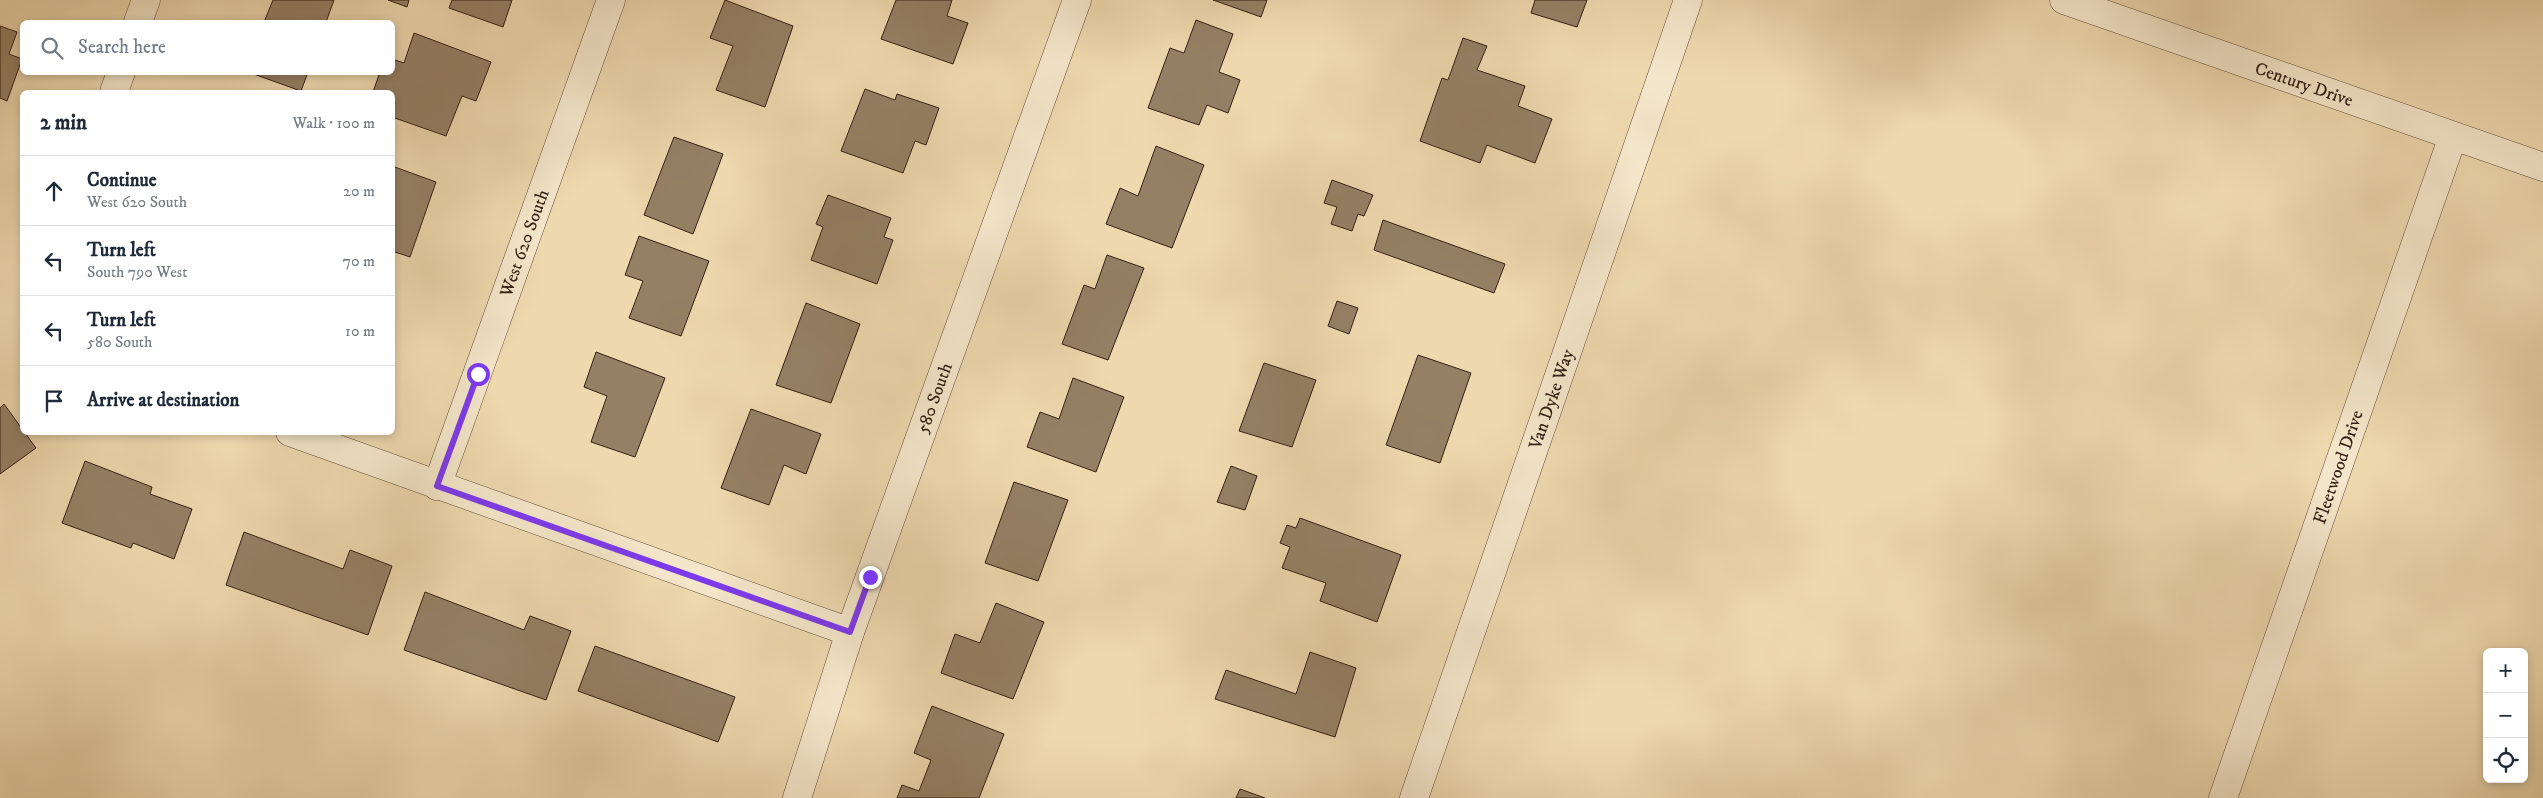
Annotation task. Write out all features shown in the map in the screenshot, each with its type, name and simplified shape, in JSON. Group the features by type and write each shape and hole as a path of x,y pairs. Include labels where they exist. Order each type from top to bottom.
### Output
{"street":[{"path":"139,20 146,0"},
{"name":"West 620 South","path":"437,486 611,0"},
{"name":"580 South","path":"797,798 850,632 1077,0"},
{"name":"Van Dyke Way","path":"1414,798 1688,0"},
{"name":"Century Drive","path":"2064,0 2543,168"},
{"path":"115,90 120,75"},
{"name":"Fleetwood Drive","path":"2223,798 2453,136"},
{"path":"298,435 850,632"}],"building":[{"path":"273,0 334,0 327,20 265,20"},
{"path":"388,0 409,0 407,7"},
{"path":"452,0 512,0 503,27 449,8"},
{"path":"725,0 793,26 765,107 716,90 733,46 710,38"},
{"path":"896,0 952,0 947,16 968,23 953,64 881,39"},
{"path":"1213,0 1267,0 1261,17"},
{"path":"1535,0 1587,0 1577,27 1531,13"},
{"path":"1196,20 1233,34 1219,72 1240,80 1228,113 1207,105 1199,125 1148,108 1170,48 1184,53"},
{"path":"0,26 17,32 9,54 20,58 20,65 7,101 0,98"},
{"path":"414,33 491,62 476,101 462,96 446,136 395,118 395,90 374,90 379,75 395,75 395,60 404,63"},
{"path":"1463,38 1487,46 1477,70 1525,86 1518,106 1552,119 1535,163 1487,145 1480,163 1420,141 1442,78 1448,80"},
{"path":"256,75 307,75 301,90"},
{"path":"865,89 895,100 897,94 939,108 926,145 915,141 903,173 841,151"},
{"path":"674,137 723,154 693,234 644,215"},
{"path":"1156,146 1204,165 1172,248 1106,224 1120,188 1138,196"},
{"path":"395,167 436,182 410,257 395,252"},
{"path":"1332,180 1373,195 1364,216 1358,214 1352,231 1331,224 1337,207 1324,203"},
{"path":"828,195 891,218 884,237 893,240 877,284 811,260 823,227 816,224"},
{"path":"1383,220 1505,264 1494,293 1374,250"},
{"path":"639,236 709,261 681,336 629,318 643,281 625,275"},
{"path":"1107,255 1144,268 1108,360 1062,344 1084,285 1095,289"},
{"path":"1337,301 1358,308 1349,334 1328,326"},
{"path":"806,303 860,324 831,403 776,385"},
{"path":"596,352 665,378 635,457 591,442 607,396 584,387"},
{"path":"1418,355 1471,373 1440,463 1386,445"},
{"path":"1264,363 1316,380 1292,447 1239,431"},
{"path":"1073,378 1124,397 1096,472 1027,447 1040,412 1059,419"},
{"path":"4,404 20,426 20,435 27,435 36,448 0,474 0,408"},
{"path":"751,409 821,434 806,474 784,465 769,505 721,488"},
{"path":"85,461 152,487 150,494 192,509 174,559 133,543 131,548 62,523"},
{"path":"1231,466 1257,476 1245,510 1217,502"},
{"path":"1014,482 1068,500 1038,581 985,563"},
{"path":"1300,518 1401,555 1377,622 1320,601 1326,583 1282,568 1290,547 1280,543 1287,525 1296,528"},
{"path":"244,532 343,569 350,550 392,566 368,635 226,585"},
{"path":"425,592 524,630 530,616 571,631 546,700 404,650"},
{"path":"996,603 1044,622 1013,699 941,673 955,634 980,643"},
{"path":"595,646 735,697 718,742 578,691"},
{"path":"1310,652 1356,668 1335,737 1215,699 1226,670 1296,694"},
{"path":"932,706 1004,734 979,798 897,798 902,785 919,791 931,760 914,753"},
{"path":"1240,789 1265,798 1236,798"}],"route":[{"path":"478,374 437,486 850,632 870,577"}]}
